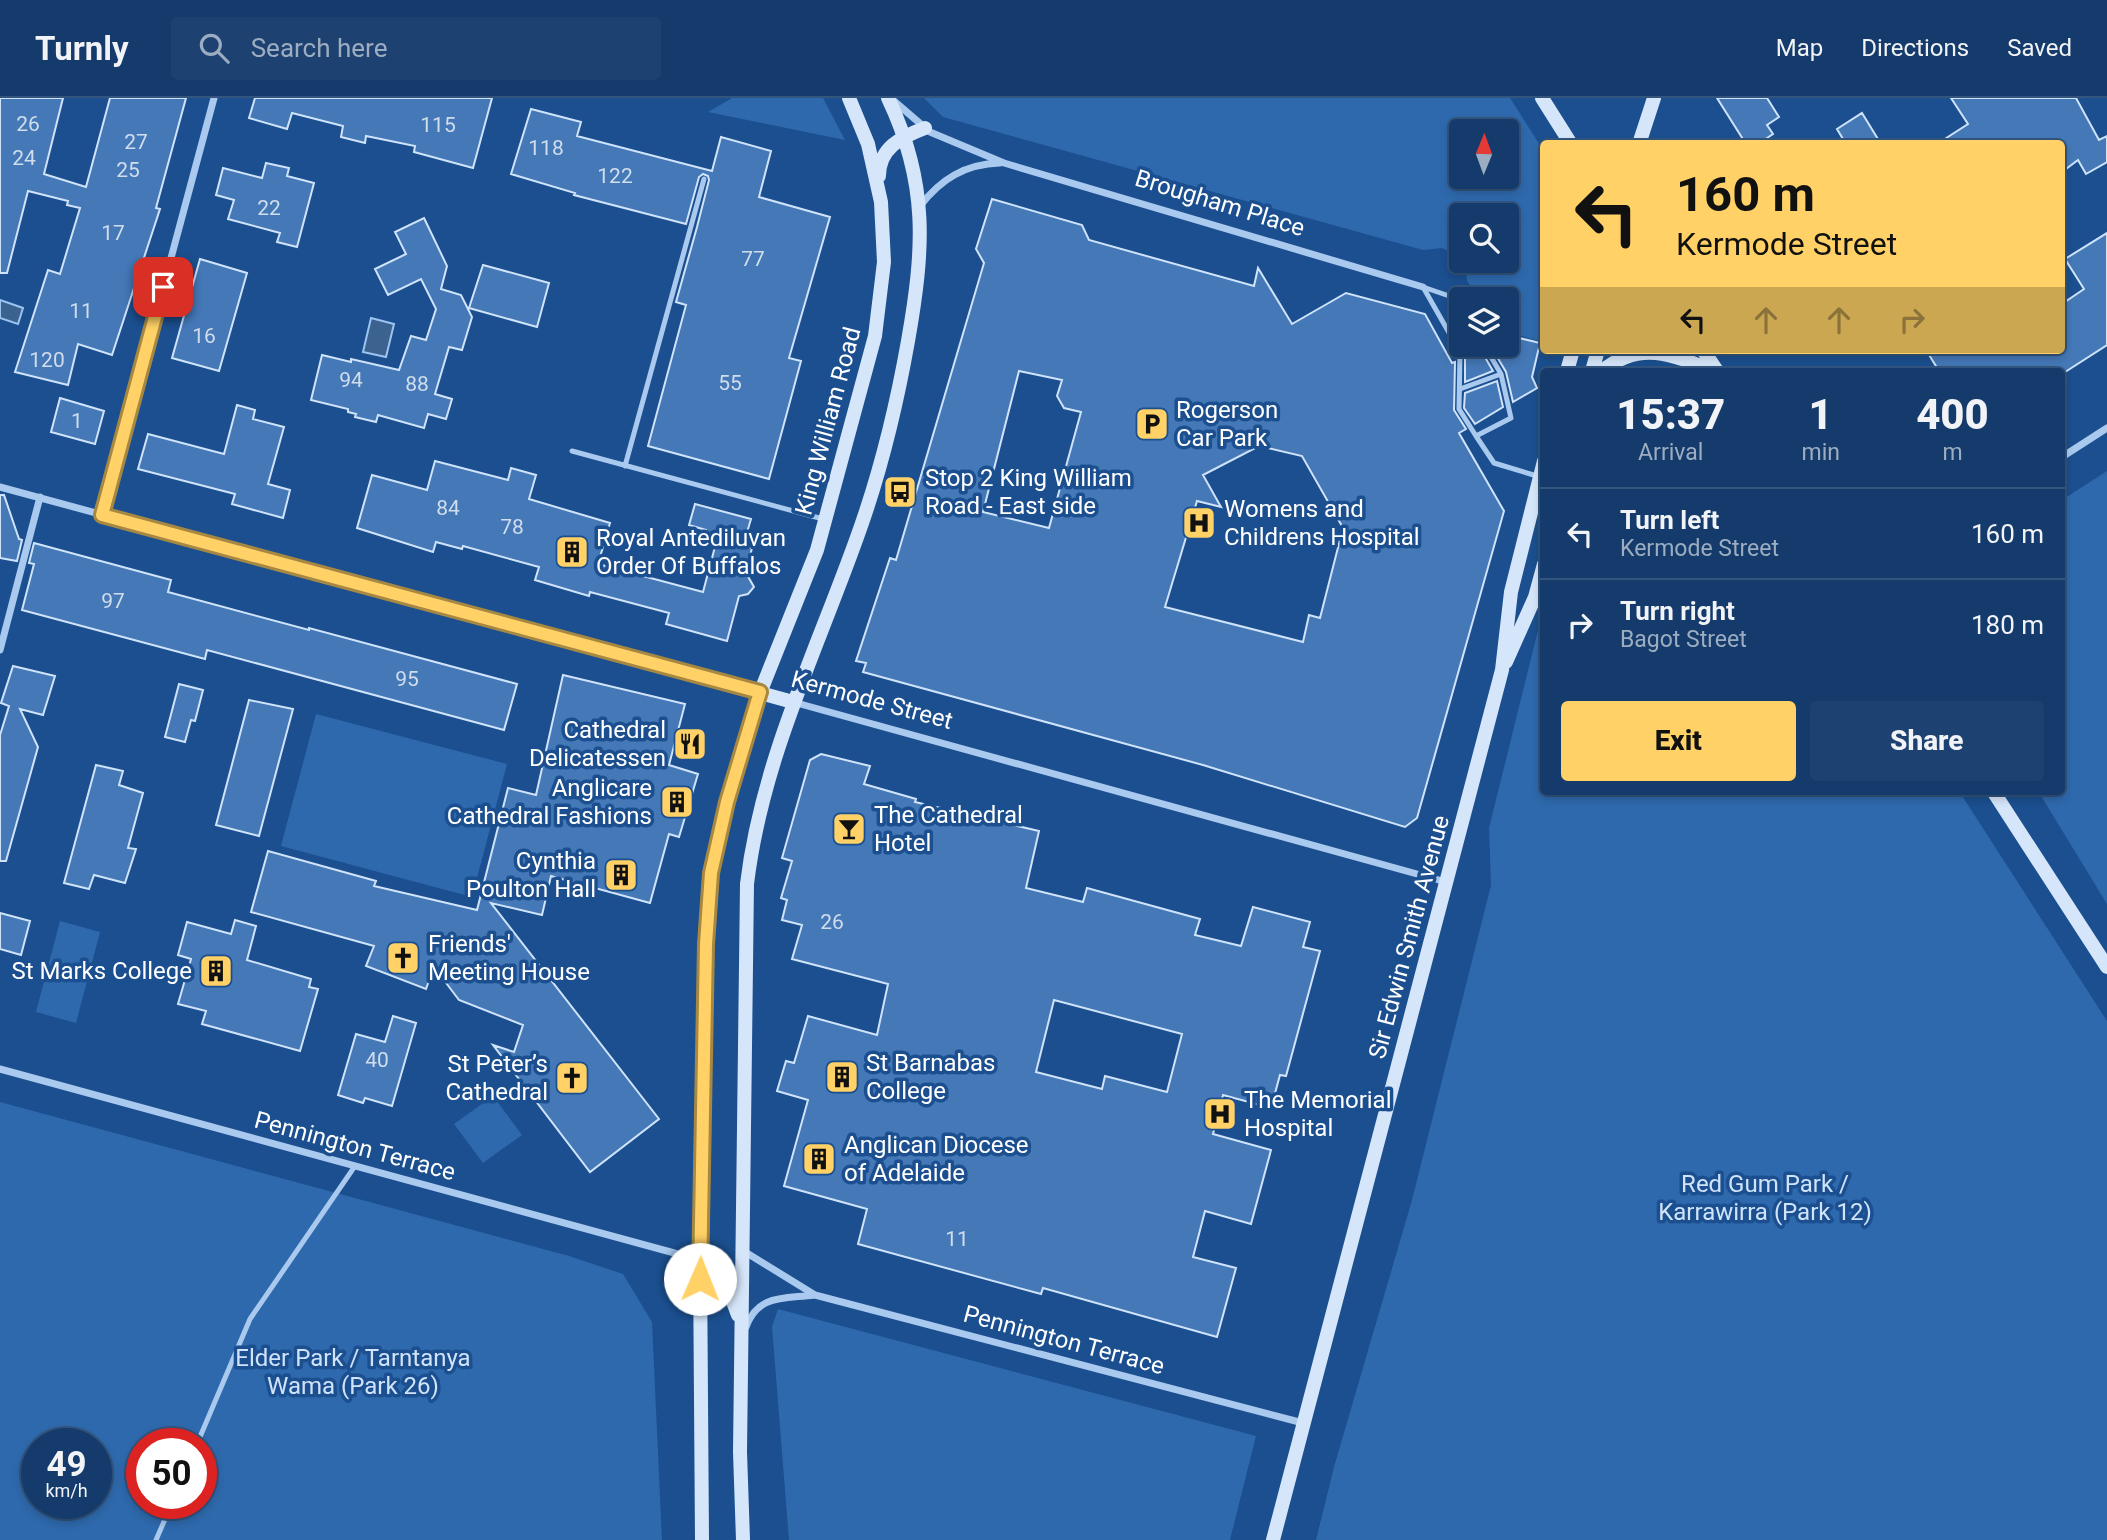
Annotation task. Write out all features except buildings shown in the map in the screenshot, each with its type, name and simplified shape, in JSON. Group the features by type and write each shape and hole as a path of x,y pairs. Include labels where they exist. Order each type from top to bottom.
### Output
{"main road":[{"name":"King William Road","path":"702,1540 700,1260 706,944 711,873 727,802 760,692 817,550 875,336 884,262 881,202 867,144 849,98"},
{"path":"743,1540 741,1325 747,884 751,851 762,805 793,702 861,525 895,408 919,278 920,206 905,136 890,98"},
{"path":"1542,98 1568,140"},
{"path":"1640,140 1654,98"},
{"path":"881,202 881,161 889,148 905,136 925,128"},
{"path":"1607,368 1627,356 1640,354"},
{"path":"1664,354 1680,357 1707,368"},
{"name":"Sir Edwin Smith Avenue","path":"1273,1540 1502,670 1511,592 1540,474"},
{"name":"Sir Edwin Smith Avenue","path":"1502,670 1535,597 1540,579"},
{"name":"Kermode Street","path":"760,692 793,702"},
{"path":"1995,795 2107,967"},
{"path":"700,1260 726,1283 741,1325"}],"street":[{"path":"102,515 214,98"},
{"name":"Brougham Place","path":"890,98 925,128 1004,163 1423,287"},
{"name":"Brougham Place","path":"920,206 934,188 951,175 976,165 1004,163"},
{"path":"2065,455 2107,428"},
{"name":"Kermode Street","path":"0,487 760,692"},
{"path":"0,650 40,497"},
{"name":"Kermode Street","path":"793,702 1447,882"},
{"name":"Pennington Terrace","path":"0,1069 700,1260"},
{"name":"Pennington Terrace","path":"742,1250 815,1295 1304,1423"},
{"name":"Pennington Terrace","path":"741,1352 746,1328 754,1309 769,1301 815,1295"}],"lane":[{"path":"625,466 704,179"},
{"path":"1423,287 1449,296"},
{"path":"1423,287 1460,352 1459,409 1494,463 1539,477"},
{"path":"1476,436 1511,418 1501,374 1491,357"},
{"path":"1460,389 1501,374"},
{"path":"572,451 826,519"},
{"path":"204,1428 250,1319 355,1166"},
{"path":"156,1540 165,1519"}],"green space":[{"path":"732,98 823,98 845,140 708,112"},
{"path":"924,98 1510,98 1540,145 1540,341 1519,335 1519,287 1471,287 1467,281 1466,273 1519,273 1519,203 1449,203 1449,252 1442,248 1423,250 943,117"},
{"path":"2107,471 2107,904 2040,795 2065,795 2065,498"},
{"name":"Red Gum Park / Karrawirra (Park 12)","path":"1540,622 1540,795 1962,795 2107,1021 2107,1540 1316,1540 1334,1467 1412,1200 1491,885 1489,828"},
{"path":"316,714 507,764 472,897 281,846"},
{"path":"60,921 100,932 76,1023 36,1012"},
{"path":"493,1096 522,1135 483,1163 454,1124"},
{"name":"Elder Park / Tarntanya Wama (Park 26)","path":"0,1102 569,1256 623,1274 652,1322 662,1540 0,1540"},
{"path":"778,1309 1256,1436 1230,1540 789,1540 772,1327"}],"shaded area":[{"path":"0,300 23,308 18,324 0,318"},
{"path":"371,318 394,324 386,357 363,352"}],"place":[{"name":"Rogerson Car Park","path":"1152,424"},
{"name":"Stop 2 King William Road - East side","path":"900,492"},
{"name":"Womens and Childrens Hospital","path":"1199,523"},
{"name":"Royal Antediluvan Order Of Buffalos","path":"572,552"},
{"name":"Cathedral Delicatessen","path":"690,744"},
{"name":"Anglicare Cathedral Fashions","path":"677,802"},
{"name":"The Cathedral Hotel","path":"849,829"},
{"name":"Cynthia Poulton Hall","path":"621,875"},
{"name":"Friends' Meeting House","path":"403,958"},
{"name":"St Marks College","path":"216,971"},
{"name":"St Barnabas College","path":"842,1077"},
{"name":"St Peter’s Cathedral","path":"572,1078"},
{"name":"The Memorial Hospital","path":"1220,1114"},
{"name":"Anglican Diocese of Adelaide","path":"819,1159"}],"route":[{"path":"163,287 102,515 760,692 727,802 711,873 706,944 700,1279"}]}
